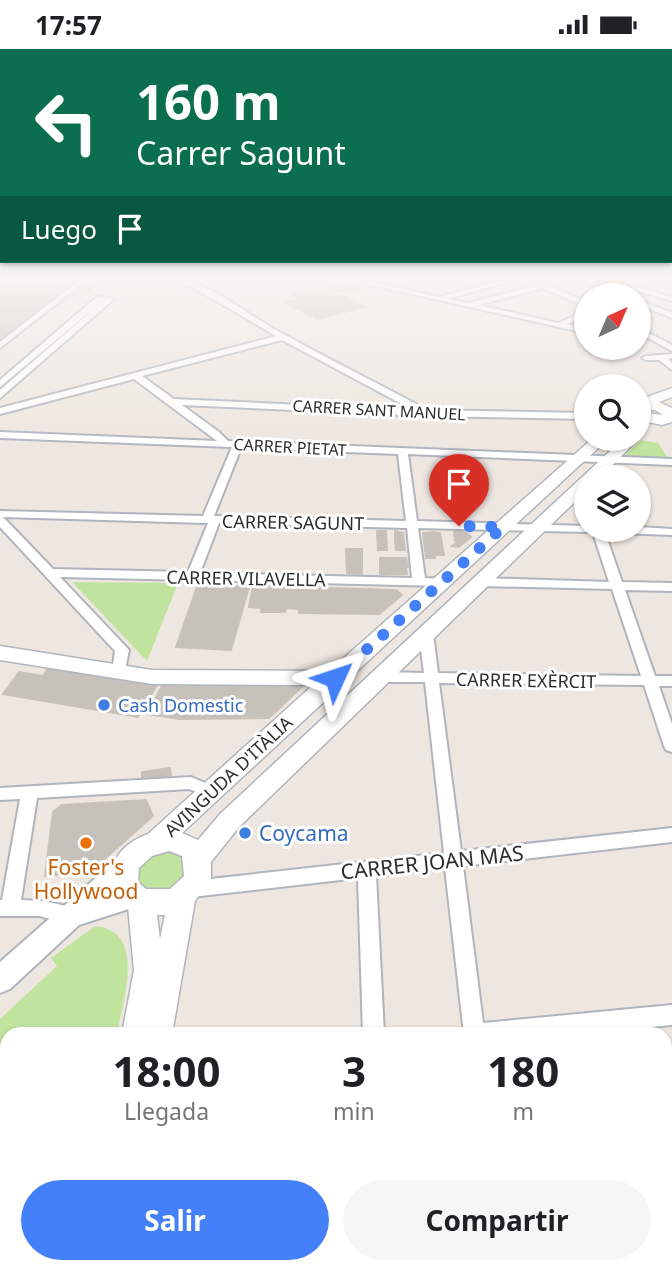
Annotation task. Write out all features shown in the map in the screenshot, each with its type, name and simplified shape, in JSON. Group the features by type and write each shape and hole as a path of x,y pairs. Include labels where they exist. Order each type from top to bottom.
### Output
{"main road":[{"path":"651,403 672,392"},
{"path":"651,411 669,415"},
{"path":"651,425 669,415"},
{"name":"AVINGUDA D'ITÀLIA","path":"158,841 209,791 588,451"},
{"path":"605,465 619,451"},
{"name":"AVINGUDA D'ITÀLIA","path":"198,858 230,820 574,494"},
{"path":"0,653 152,677 335,678"},
{"path":"139,1027 149,970 136,900 122,879 124,868 137,851 158,841 183,843 198,858 200,868 187,893 158,1027"},
{"path":"136,900 162,905 187,893"}],"street":[{"path":"0,384 56,336"},
{"path":"0,395 67,336"},
{"path":"651,336 670,346"},
{"path":"0,411 283,337 426,413"},
{"path":"651,344 670,346"},
{"path":"651,358 672,356"},
{"path":"661,357 672,367"},
{"path":"136,376 225,444"},
{"name":"CARRER SANT MANUEL","path":"172,402 426,413 574,416"},
{"name":"CARRER PIETAT","path":"0,435 580,458"},
{"path":"192,576 238,445"},
{"path":"403,452 419,581"},
{"path":"580,458 671,464"},
{"name":"CARRER SAGUNT","path":"0,514 574,530"},
{"path":"0,520 122,650 119,672"},
{"path":"651,531 672,532"},
{"path":"601,542 672,745"},
{"name":"CARRER VILAVELLA","path":"49,573 443,582"},
{"path":"481,582 672,587"},
{"path":"426,634 473,1027"},
{"name":"CARRER EXÈRCIT","path":"381,677 672,681"},
{"path":"0,794 191,783 209,791"},
{"path":"30,792 5,908 39,908 71,916 136,900"},
{"name":"CARRER JOAN MAS","path":"187,893 367,869 672,835"},
{"path":"0,980 124,868"},
{"path":"367,869 373,1027"},
{"path":"604,1027 672,1015"}],"green space":[{"path":"651,442 658,443 668,458 628,456 626,454 629,451 651,451"},
{"path":"72,582 178,583 147,661"},
{"path":"167,851 179,855 186,864 176,886 154,891 139,884 140,865 153,854"},
{"path":"95,926 111,931 121,940 128,969 118,1027 0,1027 0,1019 57,966 51,958"}],"building":[{"path":"377,531 386,531 387,550 378,550"},
{"path":"377,531 386,531 387,550 378,550"},
{"path":"395,531 403,533 405,550 396,550 395,540 402,540 395,538"},
{"path":"431,532 440,533 444,555 434,555"},
{"path":"431,532 435,558 426,558 423,533"},
{"path":"454,532 466,532 471,537 459,547 452,546 459,541 455,541"},
{"path":"346,549 362,549 362,574 347,573"},
{"path":"380,558 406,558 408,567 380,566"},
{"path":"380,568 406,568 407,574 380,574"},
{"path":"198,584 249,587 231,650 176,647"},
{"path":"253,586 265,586 262,608 249,607"},
{"path":"265,586 396,590 402,595 379,614 299,613 299,609 286,608 285,612 261,612"},
{"path":"49,667 157,685 138,717 3,694 19,672 43,676"},
{"path":"296,681 302,687 269,718 179,719 147,714 163,684"},
{"path":"170,768 171,778 142,782 142,772"},
{"name":"Foster's Hollywood","path":"146,800 153,816 91,871 45,876 53,812 62,805"}],"place":[{"name":"Cash Domestic","path":"104,705"},
{"name":"Coycama","path":"245,833"},
{"name":"Foster's Hollywood","path":"86,843"}],"route":[{"path":"335,678 503,527 459,526"}]}
